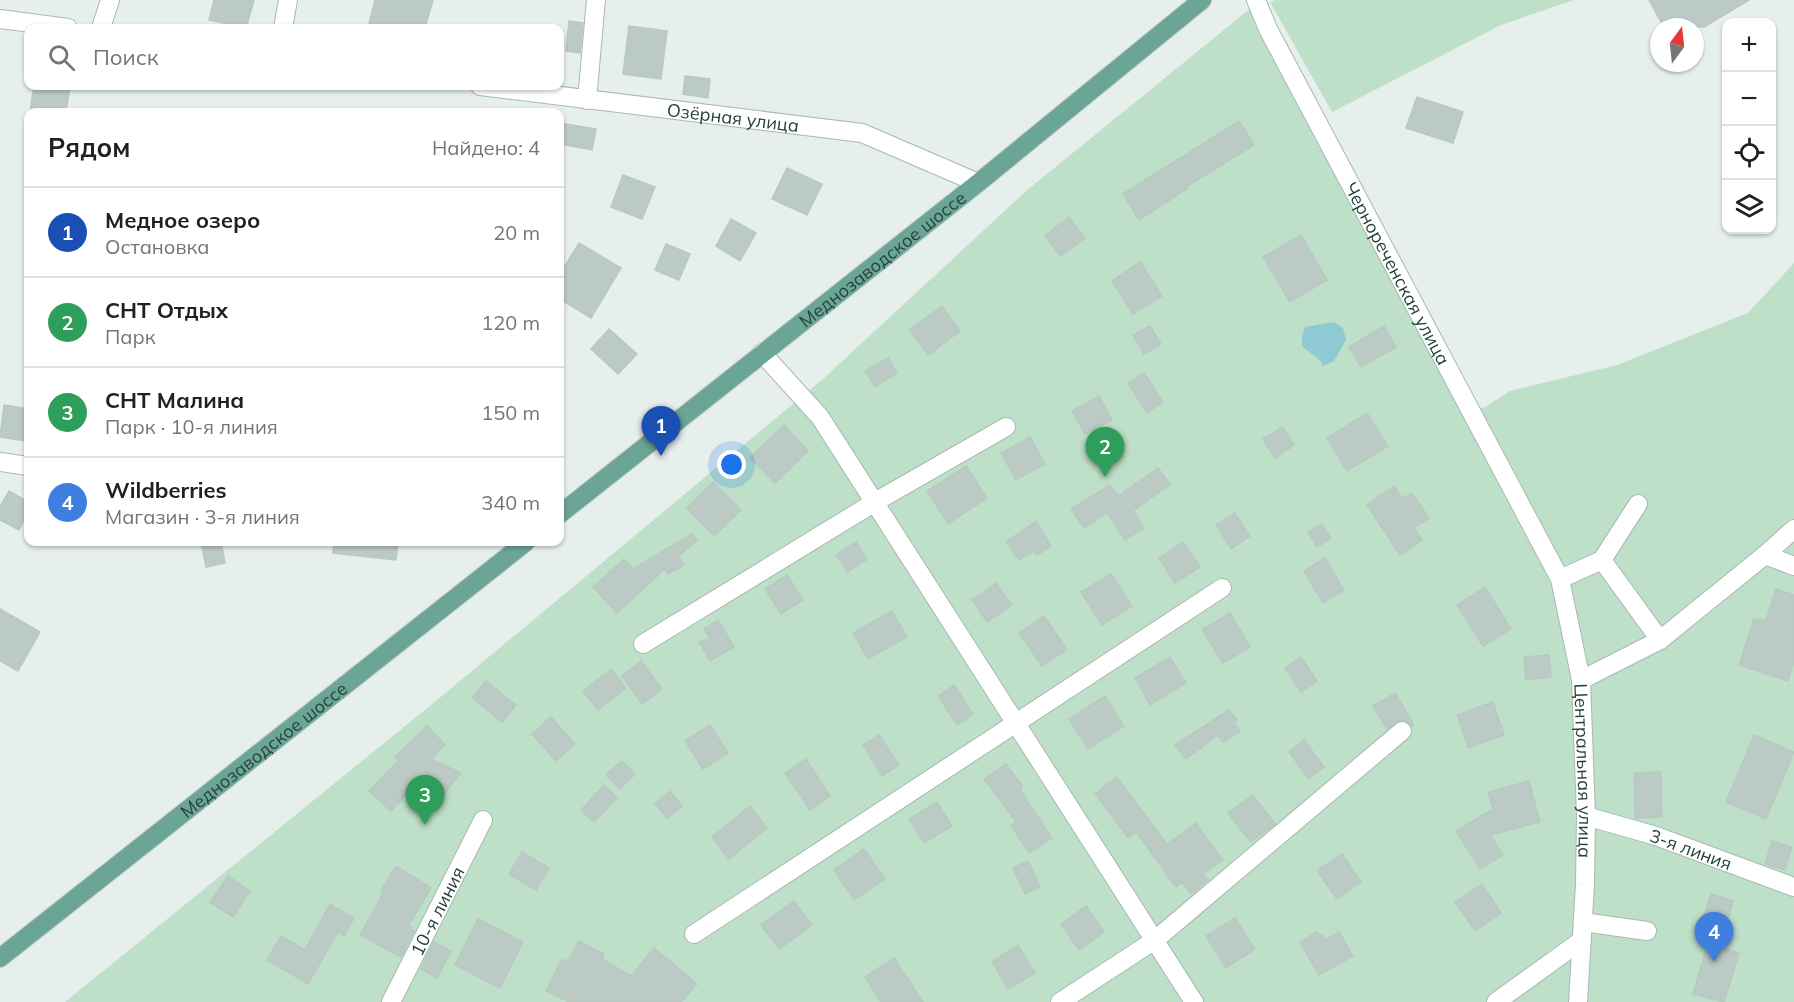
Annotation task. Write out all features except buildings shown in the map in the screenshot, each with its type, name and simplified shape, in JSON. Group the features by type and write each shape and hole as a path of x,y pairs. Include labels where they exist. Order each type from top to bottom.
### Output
{"main road":[{"name":"Меднозаводское шоссе","path":"564,511 978,183 1202,0"},
{"name":"Меднозаводское шоссе","path":"0,958 515,546"}],"street":[{"path":"102,24 110,0"},
{"path":"284,24 288,0"},
{"path":"587,100 596,0"},
{"name":"Чернореченская улица","path":"1256,0 1268,29 1541,544"},
{"path":"0,20 34,24"},
{"name":"Озёрная улица","path":"511,90 862,134 978,183"},
{"path":"762,353 820,417 1194,1002"},
{"path":"643,644 874,502 1006,426"},
{"path":"0,462 24,465"},
{"path":"1560,579 1602,560 1638,504"},
{"path":"1581,680 1660,640 1794,529"},
{"name":"Центральная улица","path":"1541,544 1560,579 1581,680 1586,816 1578,1002"},
{"path":"1765,555 1794,566"},
{"path":"1602,560 1660,640"},
{"path":"694,934 1222,588"},
{"path":"1060,1002 1155,940 1402,732"},
{"name":"3-я линия","path":"1586,816 1656,836 1794,887"},
{"name":"10-я линия","path":"391,1002 483,820"},
{"path":"1497,1002 1582,931 1647,931"}],"green space":[{"path":"1277,0 1574,0 1501,25 1332,112 1270,2"},
{"path":"1257,3 1471,410 1485,407 1510,391 1617,365 1748,313 1794,263 1794,1002 65,1002 431,705 823,379 1026,191"}],"water":[{"path":"1334,322 1343,328 1346,340 1334,361 1323,366 1302,346 1302,337 1305,327"}],"place":[{"name":"Медное озеро","path":"661,456"},
{"name":"СНТ Отдых","path":"1105,477"},
{"name":"СНТ Малина","path":"425,825"},
{"name":"Wildberries","path":"1714,962"}]}
